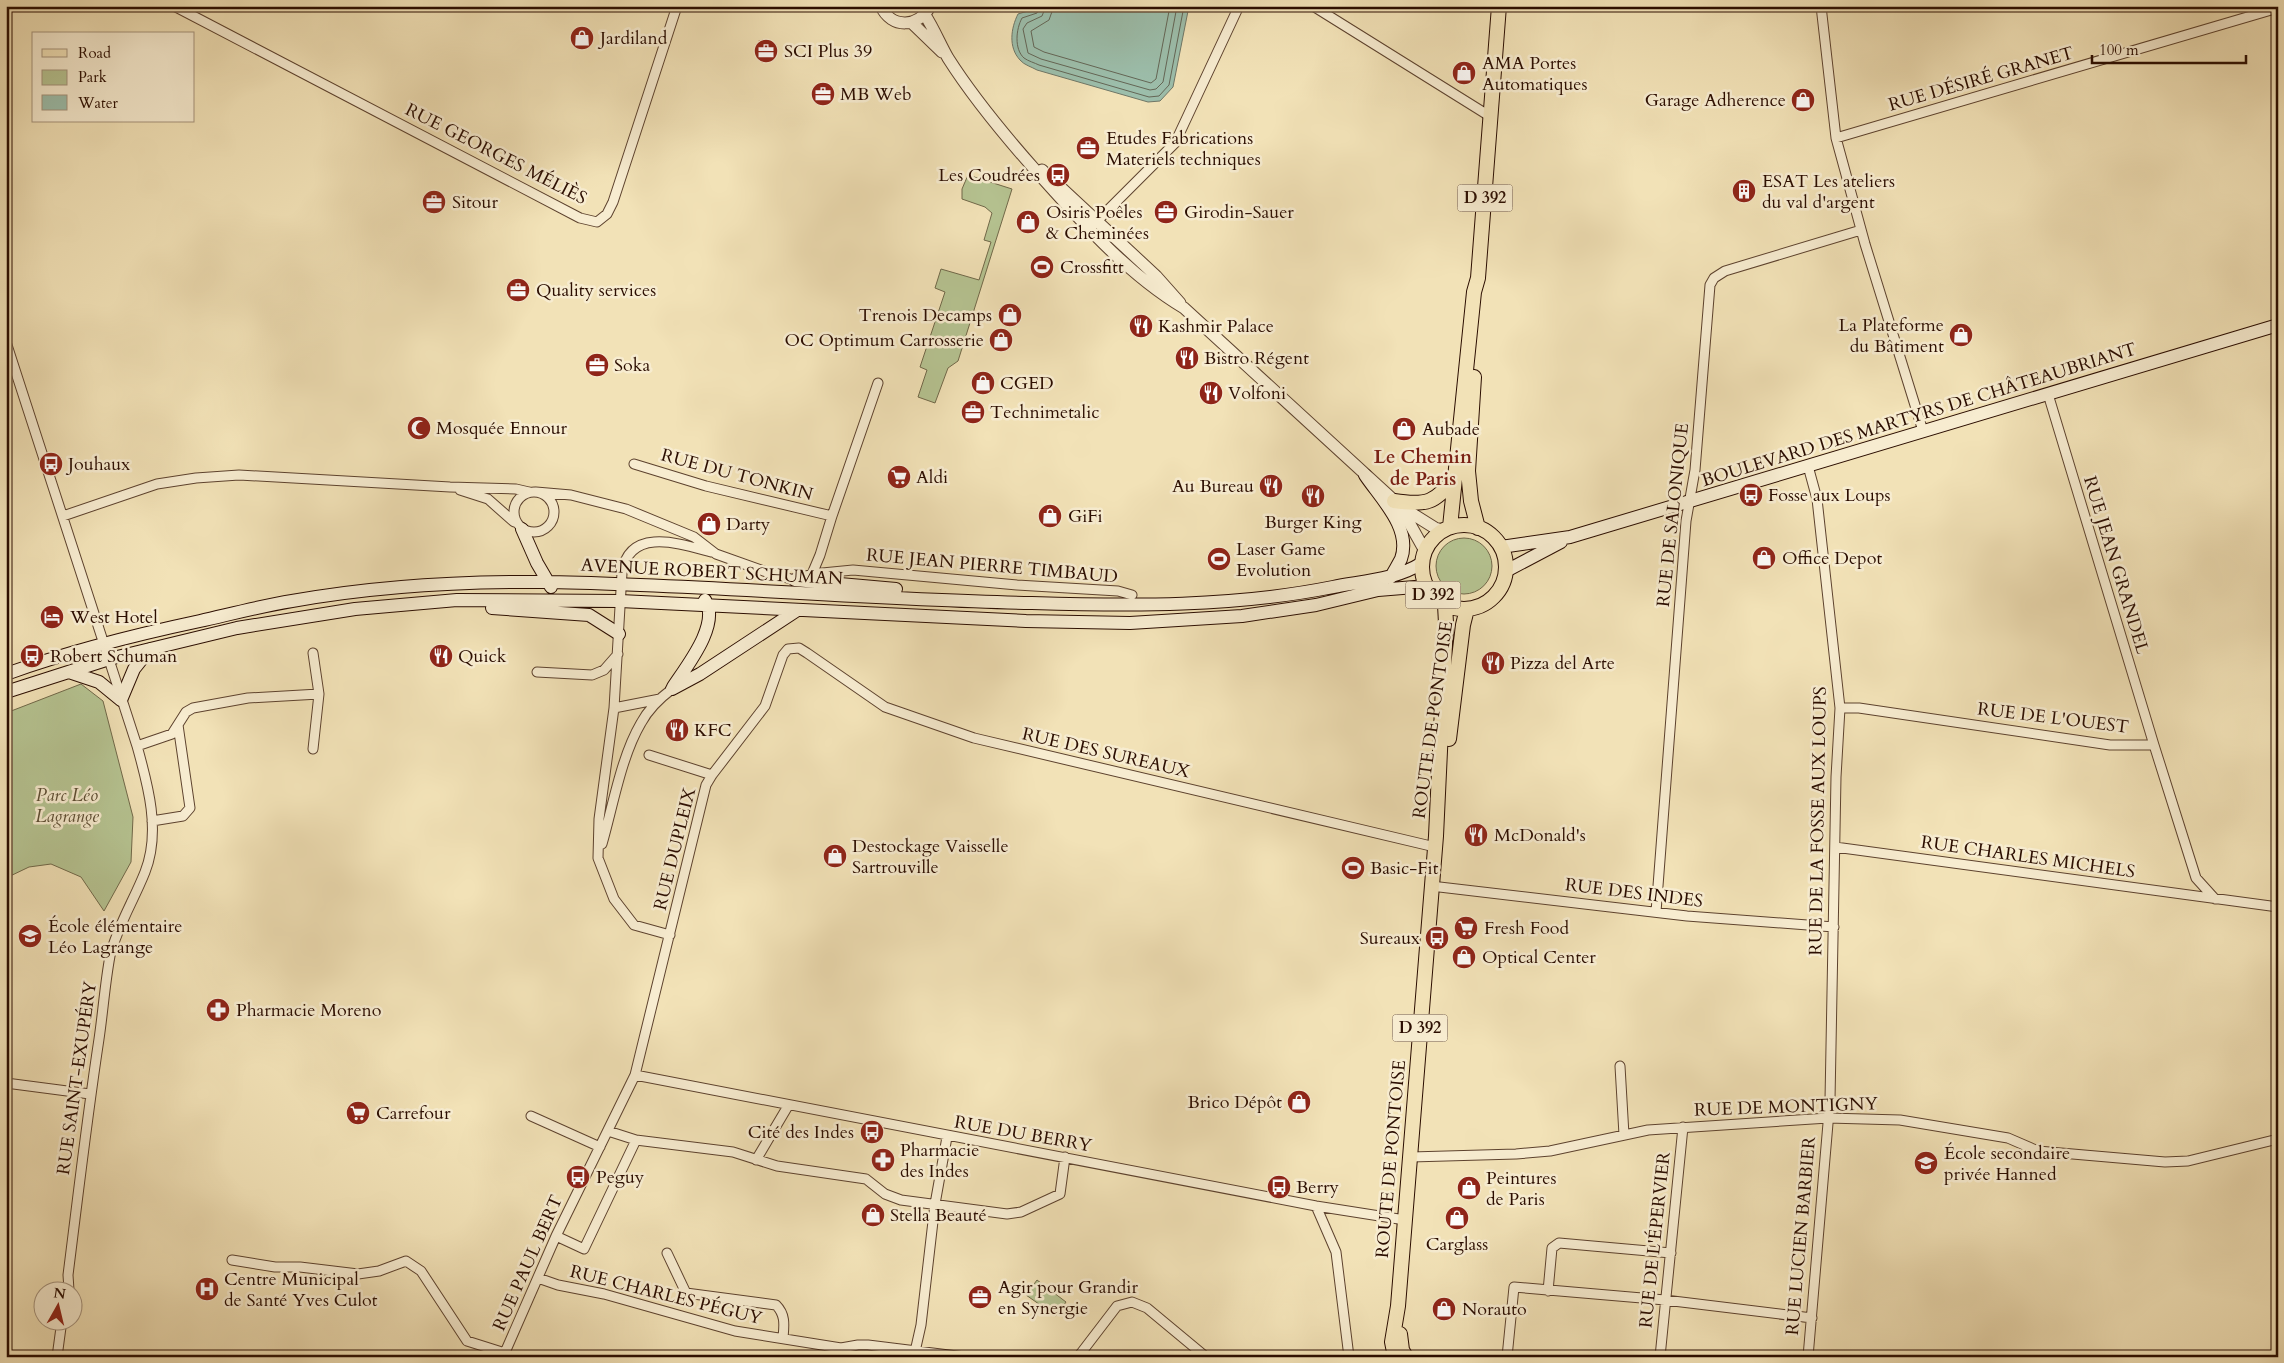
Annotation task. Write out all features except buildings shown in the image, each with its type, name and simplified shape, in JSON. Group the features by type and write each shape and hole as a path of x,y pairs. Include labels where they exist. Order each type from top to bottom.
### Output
{"main road":[{"name":"D 392","path":"1447,529 1455,476 1474,292 1478,278 1499,6"},
{"name":"D 392","path":"1478,278 1480,292 1468,470 1471,501 1478,528"},
{"name":"BOULEVARD DES MARTYRS DE CHÂTEAUBRIANT","path":"1501,548 1570,537 2278,325"},
{"path":"1365,475 1400,525 1403,546 1401,559 1391,577"},
{"path":"1397,504 1429,502 1440,496 1455,476"},
{"path":"1423,557 1436,536 1447,529 1469,525 1478,528 1495,539 1505,559 1506,571"},
{"path":"520,527 548,582 561,600"},
{"name":"BOULEVARD DES MARTYRS DE CHÂTEAUBRIANT","path":"1506,571 1570,537"},
{"name":"D 392","path":"1423,557 1427,586 1432,594 1445,604 1468,609 1487,602 1496,594 1506,571"},
{"name":"AVENUE ROBERT SCHUMAN","path":"6,674 104,643 291,601 360,591 436,585 548,582 977,602 1240,601 1391,577 1407,573 1423,557"},
{"path":"795,580 909,590 977,602"},
{"name":"AVENUE ROBERT SCHUMAN","path":"6,692 109,659 237,628 293,618 457,600 620,601 1026,621 1174,621 1242,616 1316,605 1378,590 1427,586"},
{"path":"672,689 702,642 706,630 709,606 697,588"},
{"path":"1104,622 1126,616 1135,601"},
{"path":"422,603 577,613 596,618 619,634"},
{"name":"ROUTE DE PONTOISE","path":"1436,842 1445,604"},
{"name":"ROUTE DE PONTOISE","path":"1395,1357 1392,1342 1398,1306 1411,1157 1431,886 1463,625 1468,609"},
{"path":"672,689 700,674 796,611"},
{"path":"68,671 99,682 121,700 134,669 150,649"},
{"name":"ROUTE DE PONTOISE","path":"1398,1306 1401,1343 1406,1357"}],"street":[{"name":"RUE GEORGES MÉLIÈS","path":"174,6 184,8 580,218 597,222 607,214 613,202 677,6"},
{"path":"880,6 890,19 904,24 912,23 927,10 948,58"},
{"path":"1093,225 1175,143 1238,6"},
{"path":"1313,6 1491,117"},
{"path":"1821,6 1836,138 1861,230 1923,431"},
{"name":"RUE DÉSIRÉ GRANET","path":"1836,138 2278,8"},
{"path":"912,23 948,58 990,117 1019,152 1093,225 1127,265 1169,299 1184,308 1397,504 1435,528 1447,529"},
{"name":"RUE DE SALONIQUE","path":"1656,912 1686,522 1695,470 1710,285 1714,278 1725,270 1861,230"},
{"name":"RUE SAINT-EXUPÉRY","path":"6,342 136,746 145,776 152,822 152,840 146,871 128,908 110,955 90,1094 68,1280"},
{"path":"812,574 820,556 878,383"},
{"name":"RUE JEAN GRANDEL","path":"2048,394 2154,745"},
{"name":"RUE DU TONKIN","path":"634,464 706,486 832,516"},
{"name":"RUE DE LA FOSSE AUX LOUPS","path":"1808,466 1817,500 1840,708 1828,1118"},
{"path":"63,516 157,484 196,478 239,475 516,489 571,495 626,509 694,537 716,554"},
{"path":"450,487 488,499 520,527 535,533 542,531 552,522 554,516 552,503 548,498 533,492 518,499 514,505 514,519 520,527"},
{"path":"1397,504 1423,557"},
{"path":"670,935 634,925 614,899 598,858 599,819 614,708 623,567 626,560 637,548 654,542 675,542 795,580"},
{"name":"RUE JEAN PIERRE TIMBAUD","path":"795,580 812,574 853,570 1017,585 1118,591 1135,601"},
{"name":"RUE DES SUREAUX","path":"788,649 799,648 885,708 974,738 1436,842"},
{"name":"RUE DUPLEIX","path":"635,1075 706,786 712,775 765,706 783,655 788,649"},
{"path":"313,653 319,694 313,749"},
{"path":"537,672 592,675 604,670 618,654"},
{"path":"598,858 628,752 641,722 660,699 672,689"},
{"path":"136,746 172,734 186,712 193,708 248,698 319,694"},
{"path":"614,708 660,699"},
{"name":"RUE DE L'OUEST","path":"1840,708 1859,708 2110,745 2154,745"},
{"path":"152,822 183,816 190,808 178,726"},
{"path":"2154,745 2196,878 2215,899 2278,907"},
{"path":"649,755 712,775"},
{"name":"RUE CHARLES MICHELS","path":"1835,847 2215,899"},
{"name":"RUE DES INDES","path":"1431,886 1687,916 1834,927"},
{"path":"1620,1066 1624,1135"},
{"name":"RUE DU BERRY","path":"635,1075 788,1106 1066,1157 1316,1206 1405,1220"},
{"name":"RUE PAUL BERT","path":"504,1355 556,1236 635,1075"},
{"path":"6,1083 90,1094"},
{"path":"756,1160 788,1106"},
{"path":"531,1116 600,1147"},
{"name":"RUE DE MONTIGNY","path":"1411,1157 1516,1154 1550,1151 1648,1130 1828,1118 1900,1120 2008,1138 2038,1151 2164,1162 2188,1161 2278,1140"},
{"name":"RUE LUCIEN BARBIER","path":"1808,1357 1828,1118"},
{"name":"RUE DE L'ÉPERVIER","path":"1660,1357 1665,1300 1672,1253 1682,1127"},
{"path":"608,1131 636,1140 733,1152 777,1166 866,1179 885,1194 892,1197 1008,1214 1021,1212 1060,1194 1066,1157"},
{"path":"914,1354 921,1325 935,1204 946,1136"},
{"path":"556,1236 584,1250 636,1140"},
{"path":"1316,1206 1336,1252 1349,1357"},
{"path":"1548,1291 1552,1248 1555,1244 1672,1253"},
{"path":"668,1253 686,1293 776,1306 782,1311 784,1318 783,1338"},
{"path":"232,1260 275,1267 300,1266 358,1274 379,1270 406,1261 421,1271 467,1341 504,1355"},
{"name":"RUE SAINT-EXUPÉRY","path":"66,1280 68,1275"},
{"name":"RUE CHARLES PÉGUY","path":"538,1278 558,1285 604,1294 735,1332 847,1348 858,1345 914,1354 966,1357"},
{"path":"1507,1357 1514,1287 1665,1300 1812,1318"},
{"path":"1078,1357 1117,1306 1132,1302 1147,1308 1206,1357"},
{"path":"57,1357 61,1330"}],"green space":[{"path":"968,175 1012,189 958,361 948,368 935,403 918,397 927,370 920,367 945,292 935,288 941,269 979,280 991,242 984,240 992,213 985,207 962,199 962,189"},
{"path":"1464,538 1475,540 1484,546 1490,555 1492,566 1490,577 1484,586 1475,592 1464,594 1453,592 1444,586 1438,577 1436,566 1438,555 1444,546 1453,540"},
{"name":"Parc Léo Lagrange","path":"81,684 103,701 133,817 131,862 104,911 81,877 51,864 29,867 6,878 6,713"},
{"path":"1037,1280 1066,1302 1056,1316 1026,1295"}],"water":[{"path":"1044,6 1189,6 1173,87 1160,101 1148,102 1037,70 1024,63 1016,55 1012,43 1012,31 1016,19 1018,14"}],"place":[{"name":"Jardiland","path":"582,38"},
{"name":"SCI Plus 39","path":"766,51"},
{"name":"AMA Portes Automatiques","path":"1464,73"},
{"name":"MB Web","path":"823,94"},
{"name":"Garage Adherence","path":"1803,100"},
{"name":"Etudes Fabrications Materiels techniques","path":"1088,148"},
{"name":"Les Coudrées","path":"1058,175"},
{"name":"ESAT Les ateliers du val d'argent","path":"1744,191"},
{"name":"Sitour","path":"434,202"},
{"name":"Girodin-Sauer","path":"1166,212"},
{"name":"Osiris Poêles & Cheminées","path":"1028,222"},
{"name":"Crossfitt","path":"1042,267"},
{"name":"Quality services","path":"518,290"},
{"name":"Trenois Decamps","path":"1010,315"},
{"name":"Kashmir Palace","path":"1141,326"},
{"name":"La Plateforme du Bâtiment","path":"1961,335"},
{"name":"OC Optimum Carrosserie","path":"1001,340"},
{"name":"Bistro Régent","path":"1187,358"},
{"name":"Soka","path":"597,365"},
{"name":"CGED","path":"983,383"},
{"name":"Volfoni","path":"1211,393"},
{"name":"Technimetalic","path":"973,412"},
{"name":"Mosquée Ennour","path":"419,428"},
{"name":"Aubade","path":"1404,429"},
{"name":"Jouhaux","path":"51,464"},
{"name":"Aldi","path":"899,477"},
{"name":"Au Bureau","path":"1271,486"},
{"name":"Fosse aux Loups","path":"1751,495"},
{"name":"Burger King","path":"1313,496"},
{"name":"GiFi","path":"1050,516"},
{"name":"Darty","path":"709,524"},
{"name":"Office Depot","path":"1764,558"},
{"name":"Laser Game Evolution","path":"1219,559"},
{"name":"West Hotel","path":"52,617"},
{"name":"Robert Schuman","path":"32,656"},
{"name":"Quick","path":"441,656"},
{"name":"Pizza del Arte","path":"1493,663"},
{"name":"KFC","path":"677,730"},
{"name":"McDonald's","path":"1476,835"},
{"name":"Destockage Vaisselle Sartrouville","path":"835,856"},
{"name":"Basic-Fit","path":"1353,868"},
{"name":"Fresh Food","path":"1466,928"},
{"name":"École élémentaire Léo Lagrange","path":"30,936"},
{"name":"Sureaux","path":"1437,938"},
{"name":"Optical Center","path":"1464,957"},
{"name":"Pharmacie Moreno","path":"218,1010"},
{"name":"Brico Dépôt","path":"1299,1102"},
{"name":"Carrefour","path":"358,1113"},
{"name":"Cité des Indes","path":"872,1132"},
{"name":"Pharmacie des Indes","path":"883,1160"},
{"name":"École secondaire privée Hanned","path":"1926,1163"},
{"name":"Peguy","path":"578,1177"},
{"name":"Berry","path":"1279,1187"},
{"name":"Peintures de Paris","path":"1469,1188"},
{"name":"Stella Beauté","path":"873,1215"},
{"name":"Carglass","path":"1457,1218"},
{"name":"Centre Municipal de Santé Yves Culot","path":"207,1289"},
{"name":"Agir pour Grandir en Synergie","path":"980,1297"},
{"name":"Norauto","path":"1444,1309"}],"district":[{"name":"Le Chemin de Paris","path":"1423,468"}]}
